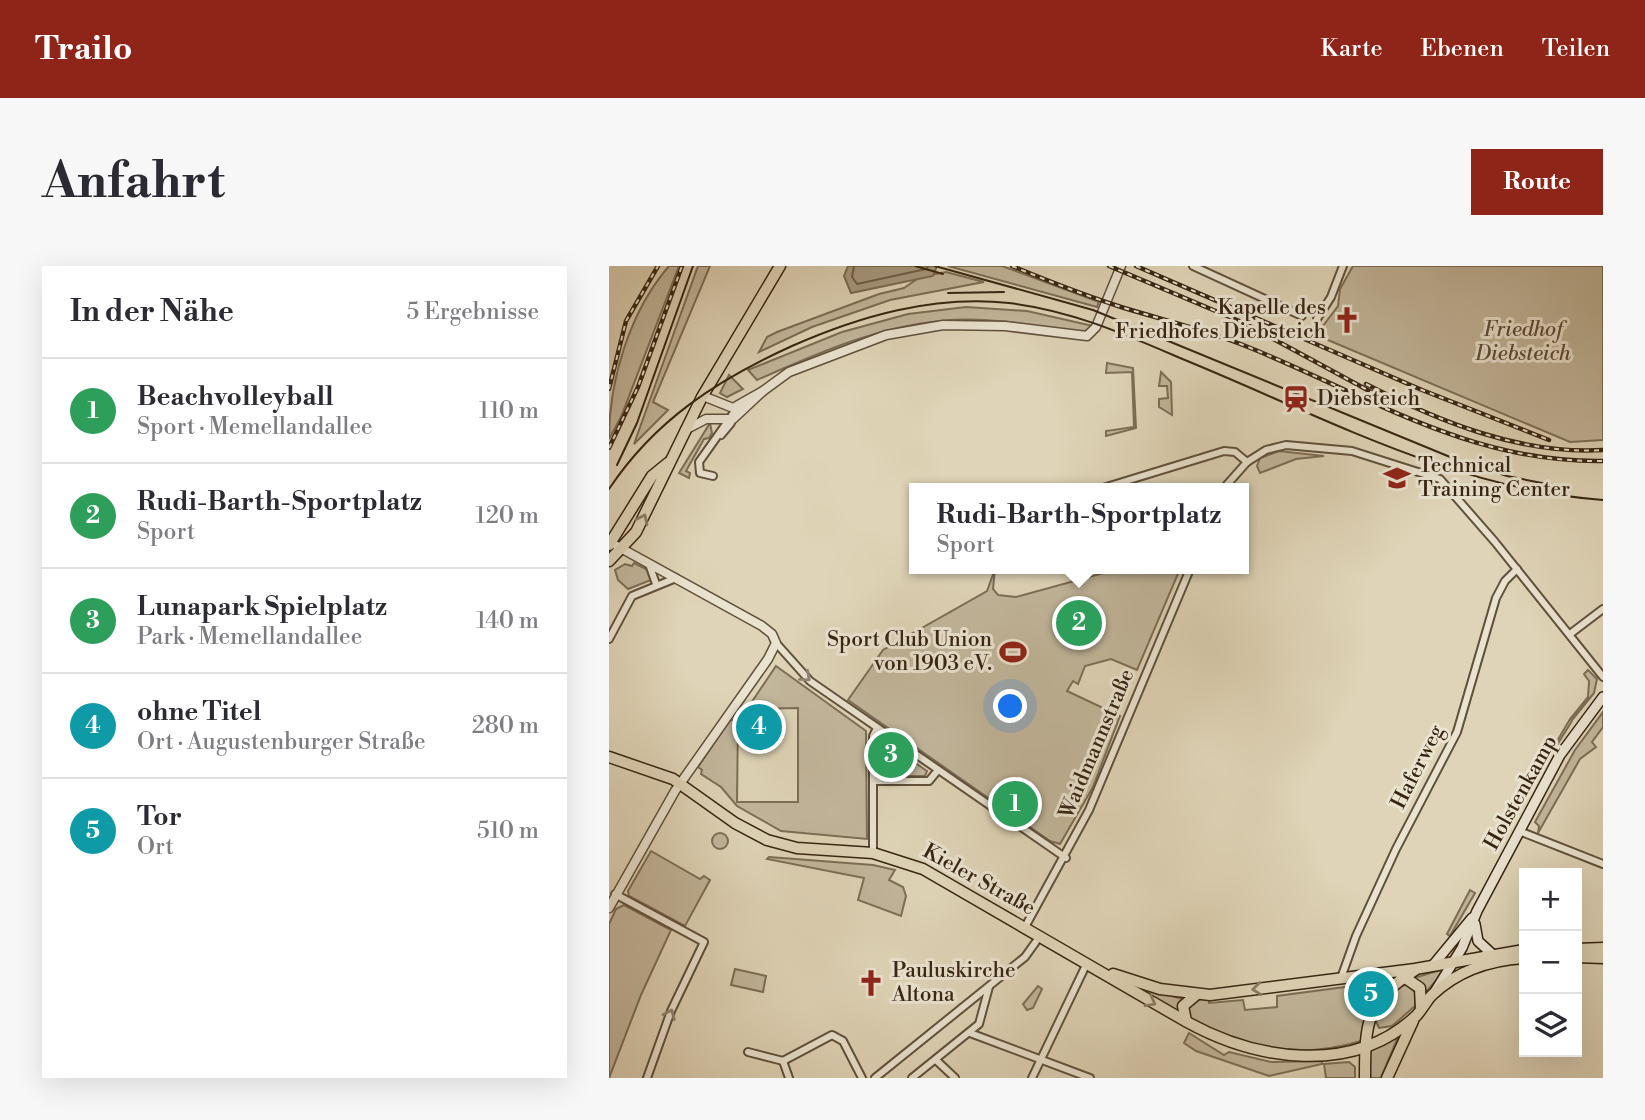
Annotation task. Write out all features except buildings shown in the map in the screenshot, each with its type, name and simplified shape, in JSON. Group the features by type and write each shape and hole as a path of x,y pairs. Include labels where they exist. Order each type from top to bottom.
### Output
{"main road":[{"path":"609,561 636,532 684,431 780,266"},
{"path":"610,543 652,476 668,463"},
{"name":"Holstenkamp","path":"1433,994 1455,960 1477,911 1560,755 1603,697"},
{"name":"Kieler Straße","path":"609,757 654,771 680,783 735,823 767,840 797,848 873,853 923,869 1187,1022 1232,1044 1274,1055 1320,1055 1365,1045 1390,1034 1419,1012 1433,994 1480,966 1519,959"},
{"path":"1477,911 1476,938 1492,954"},
{"name":"Holstenkamp","path":"1434,964 1477,911"},
{"path":"1582,948 1603,948"},
{"name":"Kieler Straße","path":"1090,965 1135,982 1197,995 1415,969 1519,951"},
{"path":"1582,957 1603,958"},
{"path":"1365,1078 1365,1045 1369,1019 1380,997 1415,969"},
{"path":"1387,1078 1403,1039 1419,1012 1421,991 1404,977 1389,971"},
{"path":"1187,1022 1183,1006 1197,995"},
{"path":"1369,1019 1377,1030 1390,1034"}],"street":[{"path":"711,443 732,415 763,391 806,364 868,340 943,325 1005,326 1087,336 1096,327 1121,266"},
{"path":"1193,266 1302,317"},
{"path":"1317,319 1331,296 1343,266"},
{"path":"713,476 704,476 697,468 716,434 754,393 763,391"},
{"path":"703,396 726,407 732,415"},
{"path":"684,431 701,421 732,415"},
{"path":"711,419 717,425 716,434"},
{"path":"1228,483 1247,462 1278,447 1352,451 1440,479 1517,569 1603,677"},
{"path":"1119,483 1224,451 1235,452 1247,462"},
{"path":"610,543 681,578 767,628 776,643 810,681 1066,858"},
{"path":"647,562 656,584"},
{"name":"Haferweg","path":"1341,978 1391,858 1457,732 1496,598 1505,581 1517,569"},
{"name":"Waidmannstraße","path":"1025,927 1066,858 1094,800 1188,574"},
{"path":"609,639 632,596 656,584 681,578"},
{"path":"1570,635 1603,609"},
{"path":"609,908 680,783 768,659 776,643"},
{"path":"873,853 873,736 877,728"},
{"path":"873,781 929,781 939,770"},
{"path":"1519,831 1603,864"},
{"path":"615,894 704,942 671,1011 647,1078"},
{"path":"875,1078 1025,957 1040,936"},
{"path":"1032,1078 1090,965"},
{"path":"912,1078 970,1033 984,1013 989,987"},
{"path":"970,1033 1090,1078"},
{"path":"748,1052 783,1061 832,1035 843,1041 862,1078"},
{"path":"936,1060 955,1078"},
{"path":"783,1061 789,1078"}],"green space":[{"path":"669,266 679,266 621,417 609,439 613,393 624,347 643,304"},
{"path":"698,266 710,266 653,402 668,410 634,444"},
{"path":"948,266 1002,266 1099,302 1097,307"},
{"name":"Friedhof Diebsteich","path":"1353,266 1603,266 1603,440 1570,442 1316,335 1338,306 1340,289"},
{"path":"946,272 984,282 890,300 812,327 759,352 767,337 777,332 879,294 904,288 920,277"},
{"path":"966,307 1027,311 1093,326 1084,332 1075,332 992,320 917,324 870,335 824,351 757,380 748,370 842,332 908,314"},
{"path":"1107,363 1133,368 1136,428 1106,436 1106,431 1134,427 1132,372 1106,373"},
{"path":"1161,372 1171,382 1172,415 1159,407 1159,399 1168,398 1167,386 1159,386"},
{"path":"729,375 743,389 727,397 720,393"},
{"path":"710,423 712,433 709,438 704,439 686,471 690,473 689,478 679,473"},
{"path":"1279,451 1324,456 1296,459 1260,473 1257,466 1260,458"},
{"path":"634,563 648,570 651,580 628,589 618,580 615,570 625,564 632,566"},
{"path":"993,574 993,589 998,595 1016,597 1100,574 1178,574 1137,670 1111,659 1085,666 1078,684 1073,681 1067,691 1120,716 1093,787 1060,844 1050,841 848,700 883,650 987,591"},
{"path":"776,666 866,731 867,839 781,831 737,806 721,787 701,774 702,770 698,767 730,720 738,720 737,802 798,802 798,708 747,709"},
{"path":"1588,670 1597,679 1594,693 1573,719 1571,718 1588,697 1589,681 1584,674"},
{"path":"1603,712 1603,727 1592,742 1596,747 1580,759 1538,833 1539,826 1535,822 1575,750"},
{"path":"1570,719 1572,721 1515,813"},
{"path":"879,738 927,771 925,776 879,776"},
{"path":"720,833 728,841 720,849 712,841"},
{"path":"651,851 700,879 704,876 710,880 685,926 629,896 628,891"},
{"path":"769,857 873,865 895,870 889,880 903,887 906,896 901,916 858,900 864,878 767,859"},
{"path":"1470,890 1475,893 1450,936 1447,934"},
{"path":"624,905 671,930 641,995 609,1078 609,924 616,909"},
{"path":"1447,968 1426,992 1414,978"},
{"path":"735,969 766,976 763,992 731,985"},
{"path":"1390,977 1368,1010 1361,1041 1340,1046 1295,1050 1248,1045 1226,1039 1188,1016 1188,1007 1195,1000 1209,998 1209,1003 1243,1000 1245,1010 1277,1007 1277,996 1367,984 1370,978"},
{"path":"1126,982 1182,999 1178,1012"},
{"path":"1406,985 1415,992 1415,1006 1392,1026 1379,1028 1375,1019 1383,1003 1395,989"},
{"path":"1038,986 1042,989 1033,1008 1027,1010 1023,1004"},
{"path":"1189,1033 1224,1055 1229,1052 1271,1062 1322,1061 1322,1064 1269,1076 1196,1051 1184,1043"},
{"path":"1398,1037 1381,1078 1369,1078 1369,1048"},
{"path":"1349,1062 1355,1067 1355,1078 1326,1078 1324,1064"}],"water":[{"path":"848,266 937,266 933,276 851,293 844,276"}],"tram line":[{"path":"617,465 637,423 693,266"},
{"path":"915,266 943,274"},
{"path":"935,266 1093,310 1455,459 1507,476 1557,486"},
{"path":"948,293 1004,292"},
{"path":"609,489 646,442 667,422 713,388 764,359 818,335 897,310 981,301 1032,306 1096,324 1335,425 1440,465 1547,493 1603,500"}],"railway":[{"path":"609,389 626,321 658,266"},
{"path":"609,448 638,387 682,266"},
{"path":"1012,266 1107,302 1232,341 1377,405 1463,438 1508,451 1554,459 1603,461"},
{"path":"1109,266 1244,323 1373,393"},
{"path":"1136,266 1422,390 1549,440"},
{"path":"1366,384 1422,411 1480,433 1541,447 1603,450"}],"place":[{"name":"Kapelle des Friedhofes Diebsteich","path":"1347,320"},
{"name":"Diebsteich","path":"1296,399"},
{"name":"Technical Training Center","path":"1397,478"},
{"name":"Rudi-Barth-Sportplatz","path":"1079,623"},
{"name":"Sport Club Union von 1903 eV.","path":"1013,652"},
{"name":"ohne Titel","path":"759,727"},
{"name":"Lunapark Spielplatz","path":"891,755"},
{"name":"Beachvolleyball","path":"1015,804"},
{"name":"Pauluskirche Altona","path":"871,983"},
{"name":"Tor","path":"1371,994"}]}
